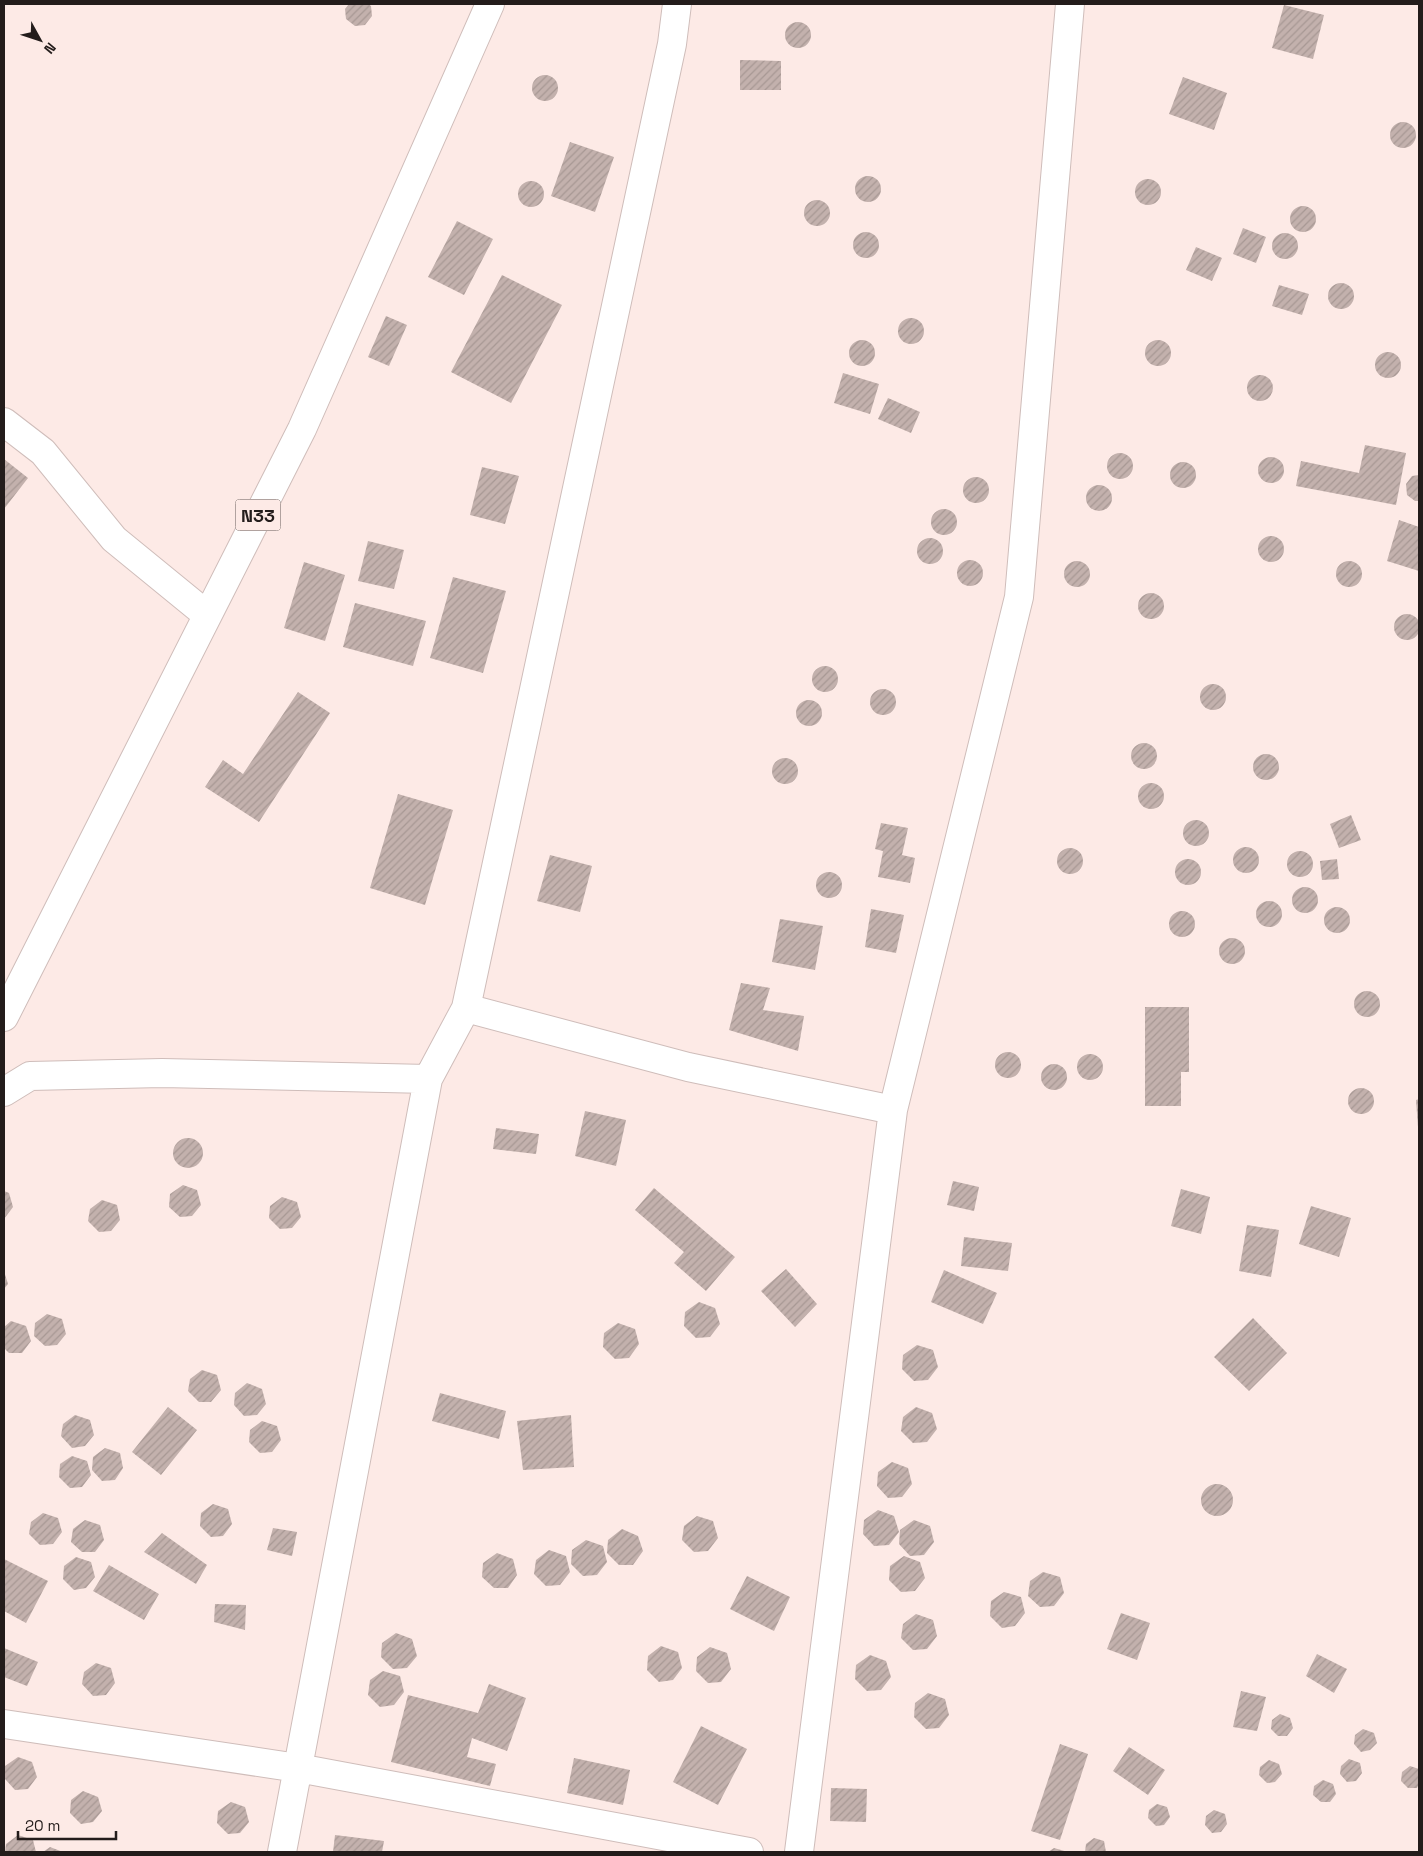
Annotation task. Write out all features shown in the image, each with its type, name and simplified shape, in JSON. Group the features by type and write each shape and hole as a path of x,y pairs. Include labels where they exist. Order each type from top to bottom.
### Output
{"street":[{"name":"N33","path":"4,1016 302,428 490,4"},
{"path":"282,1852 428,1079 466,1008 666,74 677,4"},
{"path":"799,1852 893,1110 1019,597 1070,4"},
{"path":"4,422 42,452 114,539 207,616"},
{"path":"466,1008 688,1067 893,1110"},
{"path":"4,1092 30,1076 162,1074 428,1079"},
{"path":"4,1724 298,1768 749,1852"}],"building":[{"path":"349,4 368,4 371,6 372,16 365,25 355,26 346,19 345,9"},
{"path":"1284,5 1324,15 1313,59 1272,48"},
{"path":"798,22 807,26 811,35 807,44 798,48 789,44 785,35 789,26"},
{"path":"740,60 781,61 781,90 740,90"},
{"path":"545,75 554,79 558,88 554,97 545,101 536,97 532,88 536,79"},
{"path":"1183,77 1227,93 1214,130 1169,114"},
{"path":"1403,122 1412,126 1416,135 1412,144 1403,148 1394,144 1390,135 1394,126"},
{"path":"570,142 614,157 595,212 551,196"},
{"path":"868,176 877,180 881,189 877,198 868,202 859,198 855,189 859,180"},
{"path":"1148,179 1157,183 1161,192 1157,201 1148,205 1139,201 1135,192 1139,183"},
{"path":"531,181 540,185 544,194 540,203 531,207 522,203 518,194 522,185"},
{"path":"817,200 826,204 830,213 826,222 817,226 808,222 804,213 808,204"},
{"path":"1303,206 1312,210 1316,219 1312,228 1303,232 1294,228 1290,219 1294,210"},
{"path":"457,221 493,239 464,295 428,277"},
{"path":"1243,228 1266,237 1256,263 1233,254"},
{"path":"866,232 875,236 879,245 875,254 866,258 857,254 853,245 857,236"},
{"path":"1285,233 1294,237 1298,246 1294,255 1285,259 1276,255 1272,246 1276,237"},
{"path":"1196,247 1222,258 1212,281 1186,270"},
{"path":"502,275 562,305 511,403 451,372"},
{"path":"1341,283 1350,287 1354,296 1350,305 1341,309 1332,305 1328,296 1332,287"},
{"path":"1279,285 1309,294 1302,315 1272,306"},
{"path":"386,316 407,325 389,366 368,357"},
{"path":"911,318 920,322 924,331 920,340 911,344 902,340 898,331 902,322"},
{"path":"862,340 871,344 875,353 871,362 862,366 853,362 849,353 853,344"},
{"path":"1158,340 1167,344 1171,353 1167,362 1158,366 1149,362 1145,353 1149,344"},
{"path":"1388,352 1397,356 1401,365 1397,374 1388,378 1379,374 1375,365 1379,356"},
{"path":"843,373 879,384 870,414 834,403"},
{"path":"1260,375 1269,379 1273,388 1269,397 1260,401 1251,397 1247,388 1251,379"},
{"path":"888,398 920,412 911,433 878,419"},
{"path":"1365,445 1406,453 1396,505 1296,486 1301,461 1359,473"},
{"path":"1120,453 1129,457 1133,466 1129,475 1120,479 1111,475 1107,466 1111,457"},
{"path":"1271,457 1280,461 1284,470 1280,479 1271,483 1262,479 1258,470 1262,461"},
{"path":"4,459 28,478 4,509"},
{"path":"1183,462 1192,466 1196,475 1192,484 1183,488 1174,484 1170,475 1174,466"},
{"path":"482,467 519,476 505,524 470,515"},
{"path":"1419,475 1419,501 1415,501 1407,495 1406,484 1412,476"},
{"path":"976,477 985,481 989,490 985,499 976,503 967,499 963,490 967,481"},
{"path":"1099,485 1108,489 1112,498 1108,507 1099,511 1090,507 1086,498 1090,489"},
{"path":"944,509 953,513 957,522 953,531 944,535 935,531 931,522 935,513"},
{"path":"1399,520 1419,527 1419,571 1387,561"},
{"path":"1271,536 1280,540 1284,549 1280,558 1271,562 1262,558 1258,549 1262,540"},
{"path":"930,538 939,542 943,551 939,560 930,564 921,560 917,551 921,542"},
{"path":"368,541 404,550 394,589 358,581"},
{"path":"970,560 979,564 983,573 979,582 970,586 961,582 957,573 961,564"},
{"path":"1077,561 1086,565 1090,574 1086,583 1077,587 1068,583 1064,574 1068,565"},
{"path":"1349,561 1358,565 1362,574 1358,583 1349,587 1340,583 1336,574 1340,565"},
{"path":"304,562 345,575 325,641 284,628"},
{"path":"453,577 506,591 483,673 430,658"},
{"path":"1151,593 1160,597 1164,606 1160,615 1151,619 1142,615 1138,606 1142,597"},
{"path":"355,603 426,621 413,666 343,647"},
{"path":"1407,614 1416,618 1420,627 1416,636 1407,640 1398,636 1394,627 1398,618"},
{"path":"825,666 834,670 838,679 834,688 825,692 816,688 812,679 816,670"},
{"path":"1213,684 1222,688 1226,697 1222,706 1213,710 1204,706 1200,697 1204,688"},
{"path":"883,689 892,693 896,702 892,711 883,715 874,711 870,702 874,693"},
{"path":"298,692 330,713 259,822 205,787 223,760 243,774"},
{"path":"809,700 818,704 822,713 818,722 809,726 800,722 796,713 800,704"},
{"path":"1144,743 1153,747 1157,756 1153,765 1144,769 1135,765 1131,756 1135,747"},
{"path":"1266,754 1275,758 1279,767 1275,776 1266,780 1257,776 1253,767 1257,758"},
{"path":"785,758 794,762 798,771 794,780 785,784 776,780 772,771 776,762"},
{"path":"1151,783 1160,787 1164,796 1160,805 1151,809 1142,805 1138,796 1142,787"},
{"path":"398,794 453,810 425,905 370,888"},
{"path":"1351,815 1361,840 1339,848 1330,824"},
{"path":"1196,820 1205,824 1209,833 1205,842 1196,846 1187,842 1183,833 1187,824"},
{"path":"881,823 908,828 902,855 915,858 910,883 878,877 883,851 875,849"},
{"path":"1246,847 1255,851 1259,860 1255,869 1246,873 1237,869 1233,860 1237,851"},
{"path":"1070,848 1079,852 1083,861 1079,870 1070,874 1061,870 1057,861 1061,852"},
{"path":"1300,851 1309,855 1313,864 1309,873 1300,877 1291,873 1287,864 1291,855"},
{"path":"550,855 592,866 580,912 537,901"},
{"path":"1188,859 1197,863 1201,872 1197,881 1188,885 1179,881 1175,872 1179,863"},
{"path":"1337,859 1339,879 1322,880 1320,861"},
{"path":"829,872 838,876 842,885 838,894 829,898 820,894 816,885 820,876"},
{"path":"1305,887 1314,891 1318,900 1314,909 1305,913 1296,909 1292,900 1296,891"},
{"path":"1269,901 1278,905 1282,914 1278,923 1269,927 1260,923 1256,914 1260,905"},
{"path":"1337,907 1346,911 1350,920 1346,929 1337,933 1328,929 1324,920 1328,911"},
{"path":"871,909 904,915 896,953 865,947"},
{"path":"1182,911 1191,915 1195,924 1191,933 1182,937 1173,933 1169,924 1173,915"},
{"path":"780,919 823,926 815,970 772,962"},
{"path":"1232,938 1241,942 1245,951 1241,960 1232,964 1223,960 1219,951 1223,942"},
{"path":"741,983 770,988 763,1010 804,1016 798,1051 729,1030"},
{"path":"1367,991 1376,995 1380,1004 1376,1013 1367,1017 1358,1013 1354,1004 1358,995"},
{"path":"1145,1007 1189,1007 1189,1072 1181,1072 1181,1106 1145,1106"},
{"path":"1008,1052 1017,1056 1021,1065 1017,1074 1008,1078 999,1074 995,1065 999,1056"},
{"path":"1090,1054 1099,1058 1103,1067 1099,1076 1090,1080 1081,1076 1077,1067 1081,1058"},
{"path":"1054,1064 1063,1068 1067,1077 1063,1086 1054,1090 1045,1086 1041,1077 1045,1068"},
{"path":"1361,1088 1370,1092 1374,1101 1370,1110 1361,1114 1352,1110 1348,1101 1352,1092"},
{"path":"1419,1099 1419,1126 1418,1127 1416,1100"},
{"path":"585,1111 626,1120 616,1166 575,1156"},
{"path":"496,1128 539,1134 536,1154 493,1149"},
{"path":"188,1138 199,1142 203,1153 199,1164 188,1168 177,1164 173,1153 177,1142"},
{"path":"953,1181 979,1187 974,1211 947,1205"},
{"path":"183,1185 197,1190 201,1205 192,1216 180,1217 169,1207 170,1194"},
{"path":"654,1188 735,1257 706,1291 674,1263 684,1252 635,1210"},
{"path":"1181,1189 1210,1197 1201,1234 1171,1226"},
{"path":"4,1191 9,1193 13,1207 4,1219"},
{"path":"282,1197 297,1202 301,1217 292,1228 280,1229 269,1218 270,1206"},
{"path":"102,1200 117,1205 120,1220 111,1231 99,1232 88,1221 90,1209"},
{"path":"1311,1206 1351,1218 1339,1257 1299,1244"},
{"path":"1247,1225 1279,1230 1271,1277 1239,1271"},
{"path":"964,1237 1012,1243 1008,1271 961,1266"},
{"path":"786,1269 817,1304 795,1327 761,1291"},
{"path":"944,1270 997,1293 983,1324 931,1302"},
{"path":"4,1271 8,1284 4,1289"},
{"path":"699,1302 715,1308 720,1324 710,1337 696,1338 684,1326 685,1312"},
{"path":"47,1314 62,1319 66,1334 57,1345 45,1346 34,1336 35,1323"},
{"path":"1253,1318 1287,1353 1249,1391 1214,1357"},
{"path":"11,1321 26,1326 31,1341 22,1353 9,1353 4,1348 4,1327"},
{"path":"618,1323 635,1329 639,1344 629,1358 615,1359 603,1347 604,1333"},
{"path":"917,1345 933,1350 938,1367 928,1380 914,1381 902,1369 903,1355"},
{"path":"202,1370 217,1375 221,1390 211,1402 199,1402 188,1391 190,1379"},
{"path":"247,1383 262,1389 266,1404 257,1415 244,1416 234,1405 235,1393"},
{"path":"440,1393 506,1411 499,1439 432,1421"},
{"path":"168,1407 197,1430 161,1475 132,1452"},
{"path":"916,1407 932,1413 937,1429 927,1442 913,1443 901,1431 903,1417"},
{"path":"75,1415 90,1420 94,1435 85,1446 72,1448 61,1436 63,1424"},
{"path":"571,1415 574,1467 523,1470 517,1421"},
{"path":"262,1421 277,1426 281,1440 272,1452 260,1453 249,1442 250,1430"},
{"path":"105,1448 120,1453 123,1468 115,1480 102,1481 92,1470 93,1457"},
{"path":"72,1456 87,1461 91,1475 82,1487 70,1488 59,1477 60,1464"},
{"path":"892,1462 908,1468 912,1484 902,1497 888,1498 877,1486 878,1472"},
{"path":"1217,1484 1229,1488 1233,1500 1229,1512 1217,1516 1205,1512 1201,1500 1205,1488"},
{"path":"213,1504 228,1509 232,1524 223,1536 211,1537 200,1526 201,1513"},
{"path":"878,1510 894,1516 899,1532 889,1545 874,1546 863,1534 864,1520"},
{"path":"43,1513 58,1518 62,1532 53,1544 40,1545 29,1534 31,1522"},
{"path":"697,1516 713,1521 718,1538 708,1551 694,1552 682,1540 684,1526"},
{"path":"85,1520 100,1525 104,1540 95,1552 82,1552 71,1542 73,1529"},
{"path":"914,1520 930,1526 934,1542 924,1555 910,1556 899,1544 900,1530"},
{"path":"273,1528 297,1532 292,1556 267,1550"},
{"path":"622,1529 638,1536 643,1551 633,1565 619,1565 607,1553 608,1540"},
{"path":"162,1533 207,1565 196,1584 144,1552"},
{"path":"586,1540 603,1546 607,1562 597,1575 583,1576 571,1564 572,1550"},
{"path":"549,1550 566,1556 570,1572 560,1585 546,1586 534,1574 536,1560"},
{"path":"497,1553 513,1559 517,1575 508,1588 494,1588 482,1577 483,1563"},
{"path":"904,1556 920,1562 925,1578 915,1591 901,1592 889,1580 890,1566"},
{"path":"76,1557 91,1562 95,1577 86,1588 74,1590 63,1579 64,1566"},
{"path":"4,1559 48,1581 26,1623 4,1611"},
{"path":"109,1565 159,1594 144,1620 93,1591"},
{"path":"1043,1572 1060,1577 1064,1593 1054,1606 1040,1607 1028,1596 1030,1581"},
{"path":"747,1576 790,1597 774,1631 730,1609"},
{"path":"1004,1592 1021,1597 1025,1613 1015,1626 1002,1628 990,1616 991,1601"},
{"path":"215,1604 246,1605 245,1630 214,1622"},
{"path":"1121,1613 1150,1623 1137,1660 1107,1649"},
{"path":"916,1614 933,1620 937,1636 927,1649 913,1650 901,1638 903,1624"},
{"path":"396,1633 412,1639 417,1656 407,1668 393,1669 381,1657 382,1643"},
{"path":"661,1646 678,1652 682,1668 673,1680 659,1682 647,1670 648,1656"},
{"path":"710,1647 727,1653 731,1669 721,1682 708,1683 696,1671 697,1657"},
{"path":"4,1648 38,1662 27,1686 4,1677"},
{"path":"1317,1654 1347,1669 1334,1693 1306,1676"},
{"path":"870,1655 886,1661 891,1677 881,1690 867,1691 855,1679 856,1665"},
{"path":"96,1663 111,1668 115,1683 106,1695 93,1696 82,1684 84,1672"},
{"path":"383,1671 400,1676 404,1692 394,1705 380,1707 368,1695 370,1680"},
{"path":"489,1684 526,1698 507,1751 472,1738 467,1757 496,1764 490,1786 391,1762 408,1695 478,1713"},
{"path":"1241,1691 1266,1697 1257,1731 1233,1727"},
{"path":"928,1693 945,1699 949,1715 939,1728 926,1729 914,1717 915,1703"},
{"path":"1280,1714 1290,1718 1293,1728 1287,1736 1278,1736 1271,1729 1272,1720"},
{"path":"701,1726 747,1749 718,1805 673,1782"},
{"path":"1363,1729 1374,1733 1377,1743 1370,1750 1361,1752 1354,1744 1355,1735"},
{"path":"1060,1744 1088,1754 1060,1840 1031,1831"},
{"path":"1129,1747 1165,1770 1148,1795 1113,1771"},
{"path":"18,1757 32,1762 37,1777 28,1789 15,1790 5,1779 5,1766"},
{"path":"574,1758 630,1770 623,1805 567,1793"},
{"path":"1349,1759 1360,1763 1362,1773 1356,1781 1347,1782 1340,1774 1341,1766"},
{"path":"1269,1760 1279,1764 1282,1774 1275,1782 1267,1783 1259,1775 1260,1767"},
{"path":"1410,1766 1419,1769 1419,1784 1417,1788 1408,1788 1401,1781 1402,1772"},
{"path":"1323,1780 1333,1784 1336,1794 1330,1802 1321,1802 1313,1795 1314,1786"},
{"path":"831,1788 867,1789 866,1822 830,1821"},
{"path":"83,1791 98,1797 102,1811 93,1822 81,1824 70,1813 71,1800"},
{"path":"231,1802 245,1807 249,1822 240,1833 228,1834 217,1823 218,1811"},
{"path":"1157,1804 1167,1807 1170,1817 1164,1825 1156,1826 1148,1818 1149,1810"},
{"path":"1214,1810 1225,1814 1227,1824 1221,1832 1212,1833 1205,1825 1206,1816"},
{"path":"18,1835 33,1840 36,1852 5,1852 6,1844"},
{"path":"335,1835 384,1841 382,1852 333,1852"},
{"path":"1094,1838 1104,1841 1106,1852 1085,1852 1086,1844"},
{"path":"50,1847 63,1852 43,1852"},
{"path":"1054,1848 1068,1852 1048,1852"}]}
